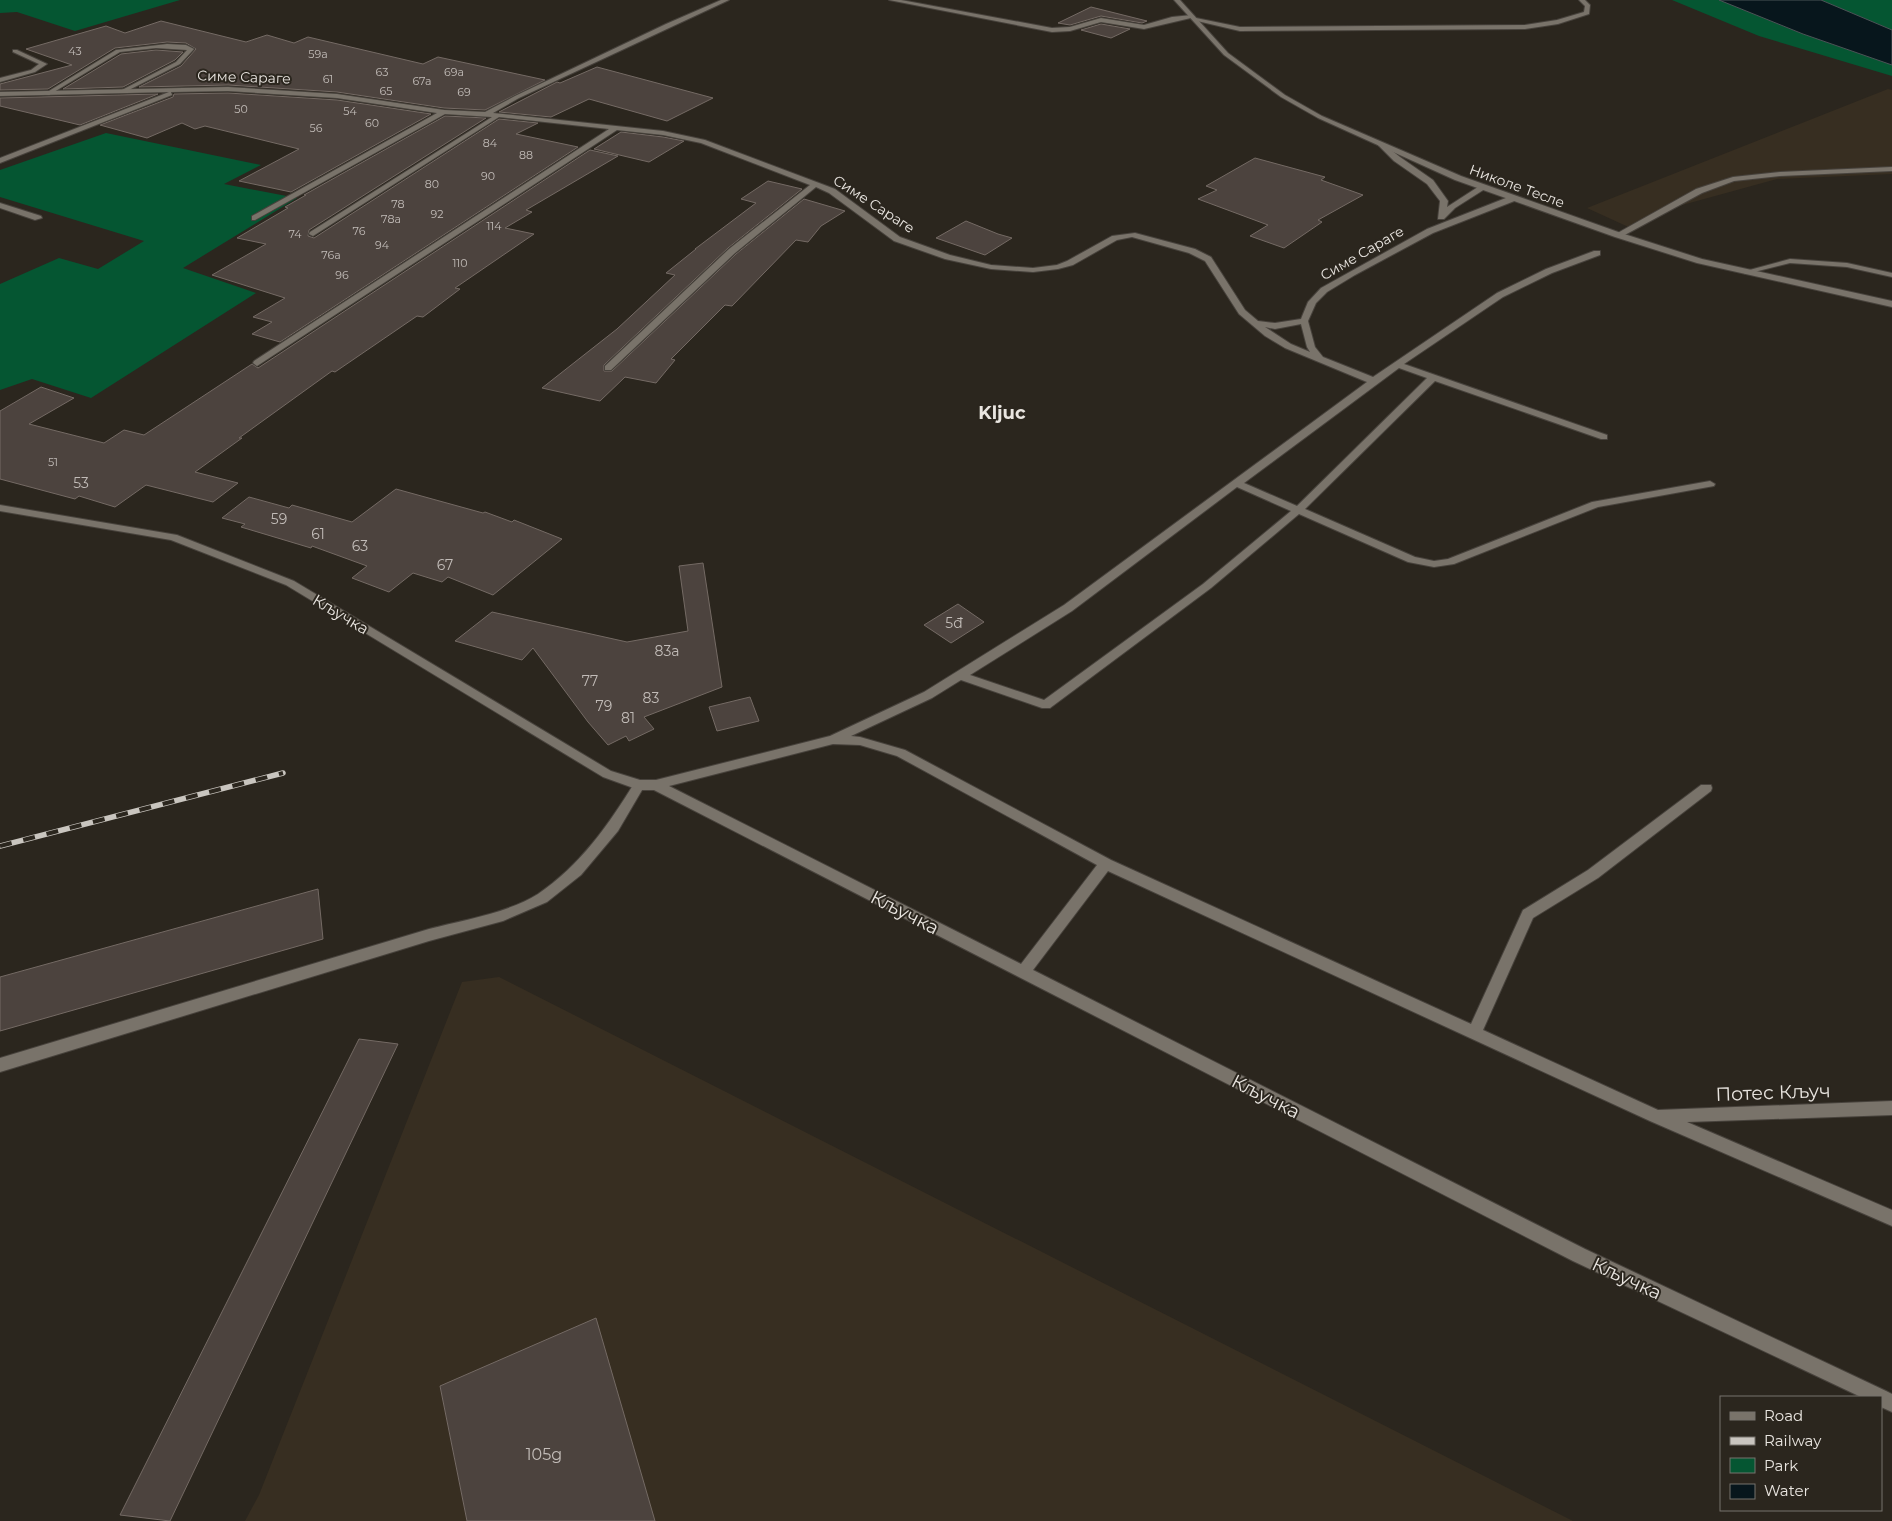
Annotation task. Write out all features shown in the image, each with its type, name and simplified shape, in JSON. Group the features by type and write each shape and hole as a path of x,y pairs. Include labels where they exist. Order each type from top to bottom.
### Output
{"street":[{"path":"486,114 517,97 660,29 726,0"},
{"path":"892,0 1052,30 1070,29 1101,20 1144,27 1172,19 1194,18 1240,29 1525,28 1558,22 1587,13 1588,6 1582,0"},
{"name":"Николе Тесле","path":"1177,0 1226,54 1282,96 1320,117 1379,144 1484,187 1618,235 1746,272 1892,304"},
{"path":"47,94 118,51 141,46 188,46 191,49 178,63 121,92"},
{"path":"0,80 33,71 44,64 15,51"},
{"name":"Симе Сараге","path":"0,94 228,89 328,95 444,112 486,114 496,117 663,133 703,142 816,184 844,198 898,239 957,260 991,267 1033,270 1058,267 1070,264 1115,238 1132,235 1192,251 1208,259 1242,312 1268,334 1288,346 1374,381"},
{"path":"0,161 179,90"},
{"path":"255,218 444,112"},
{"path":"313,234 496,117"},
{"path":"257,363 614,129"},
{"path":"1379,144 1435,187 1444,201 1442,215"},
{"path":"1618,235 1704,188 1733,179 1780,174 1892,169"},
{"path":"608,368 732,251 816,184"},
{"path":"1430,231 1442,215 1452,206 1484,187"},
{"name":"Симе Сараге","path":"1304,321 1312,302 1324,290 1352,273 1430,231 1514,198"},
{"path":"0,205 38,218"},
{"path":"833,740 928,695 1068,608 1374,381 1500,295 1549,271 1597,253"},
{"path":"1746,272 1790,261 1847,265 1892,275"},
{"path":"1254,323 1275,326 1304,321 1311,347 1319,357"},
{"path":"1398,365 1604,437"},
{"path":"961,676 1046,705 1207,586 1298,510 1434,377"},
{"path":"1236,483 1412,560 1434,564 1450,562 1596,504 1710,484"},
{"name":"Кључка","path":"0,508 173,537 290,583 606,774 639,785 656,785 833,740 860,741 901,753 1106,864 1656,1116 1892,1218"},
{"path":"0,1065 519,909 542,898 576,871 613,828 639,785"},
{"name":"Кључка","path":"656,785 1579,1255 1876,1396"},
{"path":"1474,1033 1528,914 1593,874 1706,788"},
{"path":"1022,972 1106,864"},
{"name":"Потес Кључ","path":"1656,1116 1892,1108"}],"shaded area":[{"path":"1888,89 1892,90 1892,174 1777,179 1675,207 1635,230 1587,208"},
{"path":"499,977 1573,1521 245,1521 259,1495 462,982"}],"green space":[{"path":"0,0 180,0 75,31 17,12 0,13"},
{"path":"1672,0 1719,0 1803,34 1892,65 1892,76 1759,36"},
{"path":"1821,0 1892,0 1892,30"},
{"path":"106,133 261,165 224,184 297,198 183,268 256,293 91,398 32,379 0,390 0,284 59,258 98,269 144,241 0,197 0,170"}],"water":[{"path":"1719,0 1821,0 1892,30 1892,65 1803,34"}],"building":[{"path":"1091,7 1147,21 1142,23 1101,16 1070,25 1058,23"},
{"path":"161,21 246,42 267,35 294,43 308,37 423,64 438,57 545,80 485,110 444,108 337,92 228,85 139,87 181,66 196,49 186,43 167,42 115,48 48,89 0,90 0,84 72,65 26,49 106,26 125,33"},
{"path":"1101,24 1130,29 1111,38 1081,30"},
{"path":"156,50 183,52 175,60 123,87 63,89 121,54"},
{"path":"597,67 713,98 667,121 589,99 551,117 499,112 557,82 560,83"},
{"path":"228,93 337,100 431,114 291,192 239,181 299,149 205,126 195,129 182,123 147,138 100,125 173,97 174,94"},
{"path":"158,94 80,125 0,106 0,98"},
{"path":"445,116 486,118 309,230 308,236 314,238 499,119 538,123 516,134 578,147 280,342 252,334 272,322 253,317 285,298 212,275 266,244 237,238 288,208 285,207 306,195 304,195"},
{"path":"621,132 684,141 649,162 594,149"},
{"path":"590,150 618,156 526,210 532,212 505,228 534,234 455,288 460,289 423,317 417,316 335,372 332,371 195,472 238,483 213,502 146,485 115,507 79,496 75,499 0,479 0,411 41,387 74,398 29,424 104,443 124,430 144,435 252,364 258,368"},
{"path":"1255,158 1325,177 1321,180 1363,195 1318,220 1322,222 1284,248 1250,236 1268,225 1198,199 1217,190 1206,186"},
{"path":"768,181 802,189 728,248 604,365 604,371 612,371 736,254 804,199 845,211 821,226 808,242 796,240 732,306 725,305 671,359 675,360 656,383 625,377 600,401 542,388 617,329 675,275 666,273 756,203 741,199"},
{"path":"966,221 1012,238 985,255 936,238"},
{"path":"396,489 485,512 512,522 514,520 562,539 493,595 448,577 442,582 413,573 389,592 352,578 367,566 312,546 311,548 241,527 245,524 222,518 249,497 289,508 292,505 352,522"},
{"path":"703,563 722,687 644,717 654,729 629,741 626,736 608,745 588,722 533,648 522,660 455,641 492,612 627,642 688,631 679,566"},
{"path":"958,604 984,622 951,643 924,625"},
{"path":"750,697 759,721 717,731 709,707"},
{"path":"318,889 323,939 0,1031 0,977"},
{"path":"359,1039 398,1044 170,1521 120,1515"},
{"path":"596,1318 655,1521 467,1521 440,1386"}],"railway":[{"path":"0,846 283,773"}],"district":[{"name":"Kljuc","path":"1002,413"}]}
